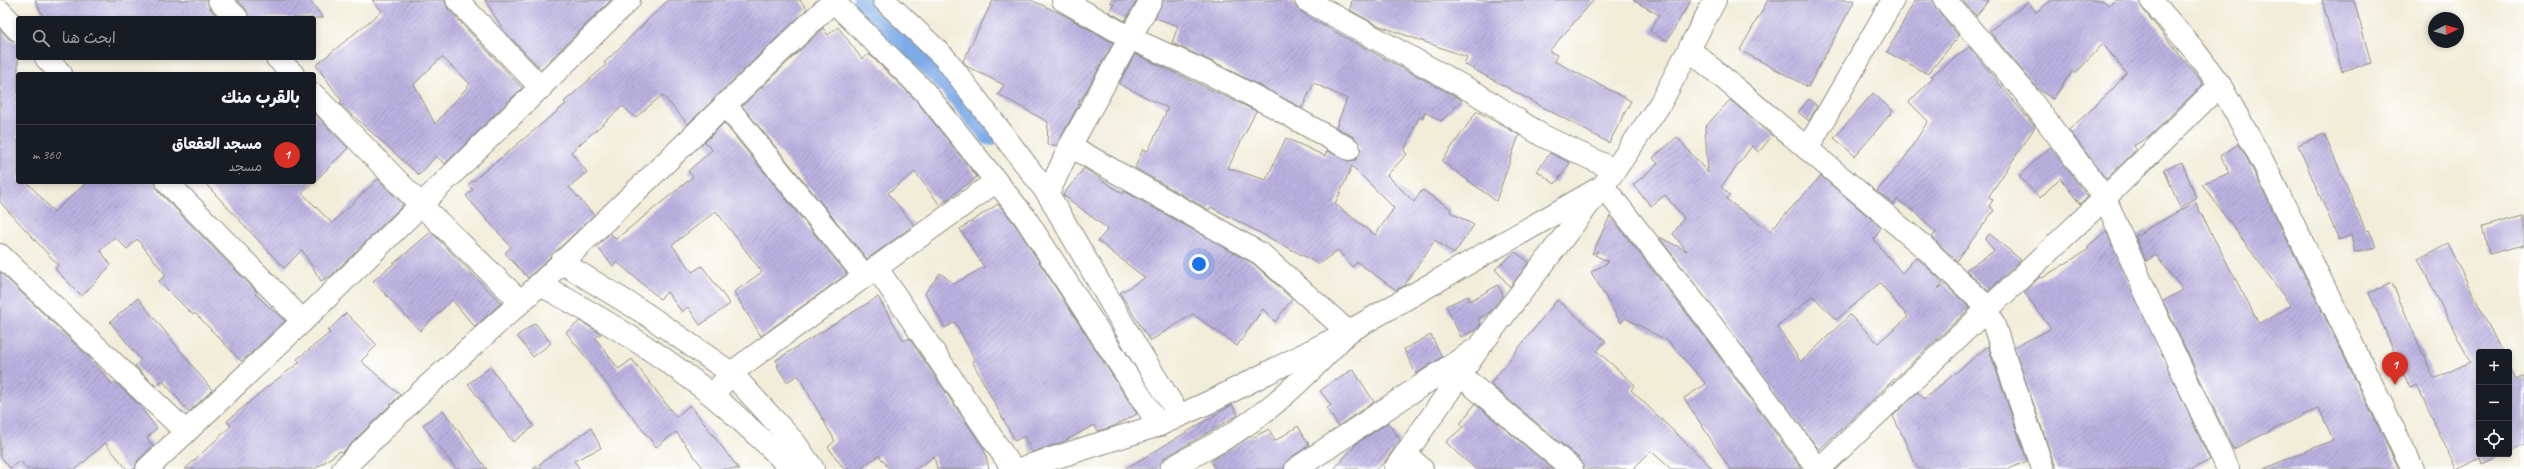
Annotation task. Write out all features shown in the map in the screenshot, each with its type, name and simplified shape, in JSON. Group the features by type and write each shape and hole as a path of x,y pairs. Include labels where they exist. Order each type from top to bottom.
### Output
{"street":[{"path":"219,0 234,16"},
{"path":"457,0 541,88"},
{"path":"147,469 302,321 629,0"},
{"path":"343,469 421,392 521,302 832,0 924,91 995,182 1024,216 1159,425"},
{"path":"884,0 945,58 1048,194 1134,344 1179,415"},
{"path":"1063,0 1130,38 1228,83 1348,149"},
{"path":"1048,194 1070,146 1151,0"},
{"path":"1306,0 1477,94 1609,178 1705,316 1819,469 2105,198 2220,85"},
{"path":"1422,469 1400,462 1482,345 1609,178 1660,104 1690,50 1715,0"},
{"path":"1807,148 1893,0"},
{"path":"1945,0 2023,90 2105,198 2149,300 2228,469"},
{"path":"2151,0 2194,50 2220,85 2262,160 2413,469"},
{"path":"0,11 16,28"},
{"path":"1690,50 1925,248 1988,308 2043,469"},
{"path":"48,60 59,72"},
{"path":"279,60 291,72"},
{"path":"316,97 421,205 521,302"},
{"path":"725,104 870,271 1013,469"},
{"path":"1070,146 1261,254 1348,332"},
{"path":"1019,469 1159,425 1216,399 1348,332 1609,178"},
{"path":"714,394 731,373 995,182"},
{"path":"169,184 302,321"},
{"path":"0,255 186,432"},
{"path":"561,262 646,314 731,373 795,443 812,469"},
{"path":"539,284 608,321 714,394 781,457 790,469"},
{"path":"1171,469 1237,431 1264,412 1306,376 1348,332"},
{"path":"1296,469 1482,345"},
{"path":"1461,376 1572,469"}],"building":[{"path":"35,0 207,0 210,9 217,16 43,16"},
{"path":"237,0 310,0 323,18 316,18 316,16 248,16 246,9"},
{"path":"372,0 445,0 448,9 522,88 445,164 436,156 419,175 339,103 342,101 316,65 382,11","holes":["442,57 470,84 435,124 414,84"]},
{"path":"485,0 611,0 541,69 504,31"},
{"path":"668,0 800,0 807,9 688,124 662,95 635,118 623,106 571,152 587,172 569,187 594,215 528,278 505,253 511,247 466,196 473,190 468,185 566,104 564,102 606,65 604,63"},
{"path":"993,0 1031,0 1066,16 1113,43 1081,100 1079,99 1079,104 1057,145 1047,145 1048,122 998,94 1004,85 968,67 963,61"},
{"path":"1111,0 1137,0 1125,21 1109,12 1114,4 1111,3"},
{"path":"1163,0 1288,0 1309,18 1462,100 1441,121 1425,112 1422,119 1419,117 1404,151 1407,154 1387,175 1414,202 1422,190 1451,209 1450,212 1474,225 1454,254 1435,240 1404,286 1396,290 1357,262 1352,267 1338,250 1319,264 1211,207 1209,210 1135,168 1143,149 1148,151 1168,108 1119,84 1135,54 1256,111 1228,168 1266,180 1286,138 1325,156 1327,151 1349,161 1356,160 1361,149 1355,138 1336,127 1347,99 1314,83 1302,108 1220,65 1172,43 1178,26 1155,18","holes":["1352,166 1394,208 1375,235 1335,204"]},
{"path":"1352,0 1594,0 1549,51 1557,55 1554,61 1631,101 1609,143 1464,64 1467,57 1377,25 1350,10"},
{"path":"1633,0 1691,0 1667,41 1650,31 1659,15"},
{"path":"1768,0 1855,0 1808,87 1740,50"},
{"path":"1915,0 1933,0 1936,8 1959,36 1928,74 1887,52"},
{"path":"1962,0 1989,0 1976,16"},
{"path":"2052,0 2102,0 2109,5 2116,0 2139,0 2142,8 2203,84 2149,137 2133,146 2136,150 2106,179 2069,130 2112,90 2126,73 2103,44 2075,74 2072,71 2053,99 2039,90 1989,31 2028,2 2036,12"},
{"path":"2322,0 2354,0 2371,63 2342,71"},
{"path":"838,27 862,59 869,54 915,99 977,177 940,205 915,172 888,193 914,225 867,259 742,106 823,28 828,35"},
{"path":"0,29 9,39 16,41 16,60 18,60 18,72 16,72 16,184 29,184 54,212 85,184 156,184 158,191 257,292 255,294 285,321 241,361 195,313 193,315 159,281 166,275 137,239 127,249 115,237 100,250 111,265 82,296 55,269 58,265 0,202"},
{"path":"1969,47 2035,127 1989,196 1993,200 1989,206 1994,210 1957,261 1932,237 1936,233 1918,214 1897,199 1894,205 1877,191 1904,159 1928,121 1909,102 1934,77 1931,76"},
{"path":"1873,93 1893,111 1855,156 1834,138"},
{"path":"1809,99 1817,106 1809,121 1798,112"},
{"path":"1730,100 1772,136 1759,152 1752,146 1721,187 1730,195 1726,199 1770,231 1821,176 1881,227 1874,240 1902,273 1916,257 1943,282 1938,289 1945,284 1970,308 1819,450 1659,237 1687,251 1673,234 1684,218 1665,195 1651,206 1633,185 1658,164 1653,158 1677,137 1708,173 1705,127","holes":["1880,283 1908,317 1878,343 1850,315 1801,362 1777,326 1813,296 1836,320"]},
{"path":"1477,111 1519,135 1496,201 1442,161"},
{"path":"316,115 348,148 316,180"},
{"path":"724,123 847,274 761,336 734,292 762,272 716,211 672,245 692,272 702,266 730,304 700,325 688,307 682,312 667,292 660,299 617,262 613,266 597,247 610,233 616,239 693,177 688,171 712,150 705,142"},
{"path":"2324,134 2366,231 2369,230 2377,247 2355,252 2351,235 2339,240 2298,145"},
{"path":"2239,144 2399,469 2263,469 2333,440 2319,408 2233,449 2163,301 2183,290 2156,255 2146,261 2135,236 2195,202 2259,324 2291,306 2202,184 2230,173 2220,156"},
{"path":"2050,147 2088,197 2080,204 2060,178 2040,198 2019,176"},
{"path":"1550,153 1570,163 1555,184 1537,171"},
{"path":"2182,162 2196,198 2180,208 2164,169"},
{"path":"1084,168 1123,194 1124,191 1254,264 1292,299 1275,322 1263,309 1237,346 1193,314 1150,341 1120,293 1145,278 1098,241 1108,229 1063,195"},
{"path":"378,179 403,205 332,275 321,281 302,250 284,268 206,184 312,184 302,193 332,223"},
{"path":"998,204 1014,223 1137,414 1114,426 1098,431 1094,425 1061,443 1032,452 1024,436 1015,441 972,361 975,360 955,322 945,328 925,293 940,273 954,284 984,267 960,229"},
{"path":"1610,216 1695,324 1802,469 1730,469 1684,398 1706,384 1668,341 1625,318 1621,323 1591,272 1609,262 1595,255 1598,251 1592,254"},
{"path":"2524,216 2524,245 2489,254 2482,227"},
{"path":"2106,231 2210,460 2192,469 2057,469 2052,458 2014,347 2051,329 2024,292 2040,277 2042,278 2089,249 2087,247"},
{"path":"431,232 501,303 475,327 452,300 420,331 373,281"},
{"path":"1990,234 2021,260 1988,291 1966,270 1994,251 1985,239"},
{"path":"2448,244 2500,349 2476,349 2476,457 2497,457 2482,464 2480,458 2456,469 2417,385 2410,388 2369,293 2392,283 2434,379 2470,362 2418,259"},
{"path":"1515,252 1529,262 1510,287 1495,269"},
{"path":"0,272 95,363 112,384 115,382 136,402 157,428 147,438 153,446 138,460 135,469 127,469 105,443 76,469 27,469 20,461 10,468 0,456"},
{"path":"1498,285 1503,295 1490,312 1478,319 1481,324 1477,329 1461,337 1446,306 1468,296 1470,301"},
{"path":"878,297 904,341 909,338 984,449 989,469 937,469 934,456 916,469 889,469 879,455 860,469 844,469 828,447 835,441 798,375 787,382 777,366 779,365 776,360"},
{"path":"138,298 212,390 189,412 163,381 156,386 135,366 141,360 110,322"},
{"path":"1557,300 1606,341 1597,351 1635,385 1631,390 1713,469 1671,469 1651,451 1633,469 1584,469 1580,459 1490,384"},
{"path":"346,313 377,345 361,361 400,395 342,453 340,451 315,469 185,469 231,426 227,421 272,383 300,362 297,359 330,333 328,331"},
{"path":"580,321 601,334 595,338 619,369 632,359 676,417 690,405 739,469 704,469 676,432 656,447 566,332"},
{"path":"535,323 551,343 533,357 517,336"},
{"path":"1431,335 1442,357 1416,374 1404,349"},
{"path":"1988,346 2027,461 2009,469 1918,469 1893,416 1918,392 1924,399"},
{"path":"490,367 534,426 513,442 468,384"},
{"path":"1353,369 1374,402 1338,426 1327,408 1331,405 1320,391"},
{"path":"2512,371 2516,379 2524,377 2524,445 2512,451"},
{"path":"1475,404 1553,469 1476,469 1458,454 1446,442 1463,427 1460,424"},
{"path":"1232,405 1238,415 1164,458 1159,469 1125,469"},
{"path":"443,410 487,469 456,469 423,425"},
{"path":"1388,423 1400,440 1384,463 1376,469 1334,469 1357,443"},
{"path":"1298,426 1309,445 1289,459 1284,469 1215,469 1211,461 1251,436 1252,438 1269,429 1275,441"},
{"path":"591,428 601,448 574,461 580,469 533,469"}],"waterway":[{"path":"864,0 949,84 990,134"}],"place":[{"name":"مسجد العقعاق","path":"2395,385"}]}
